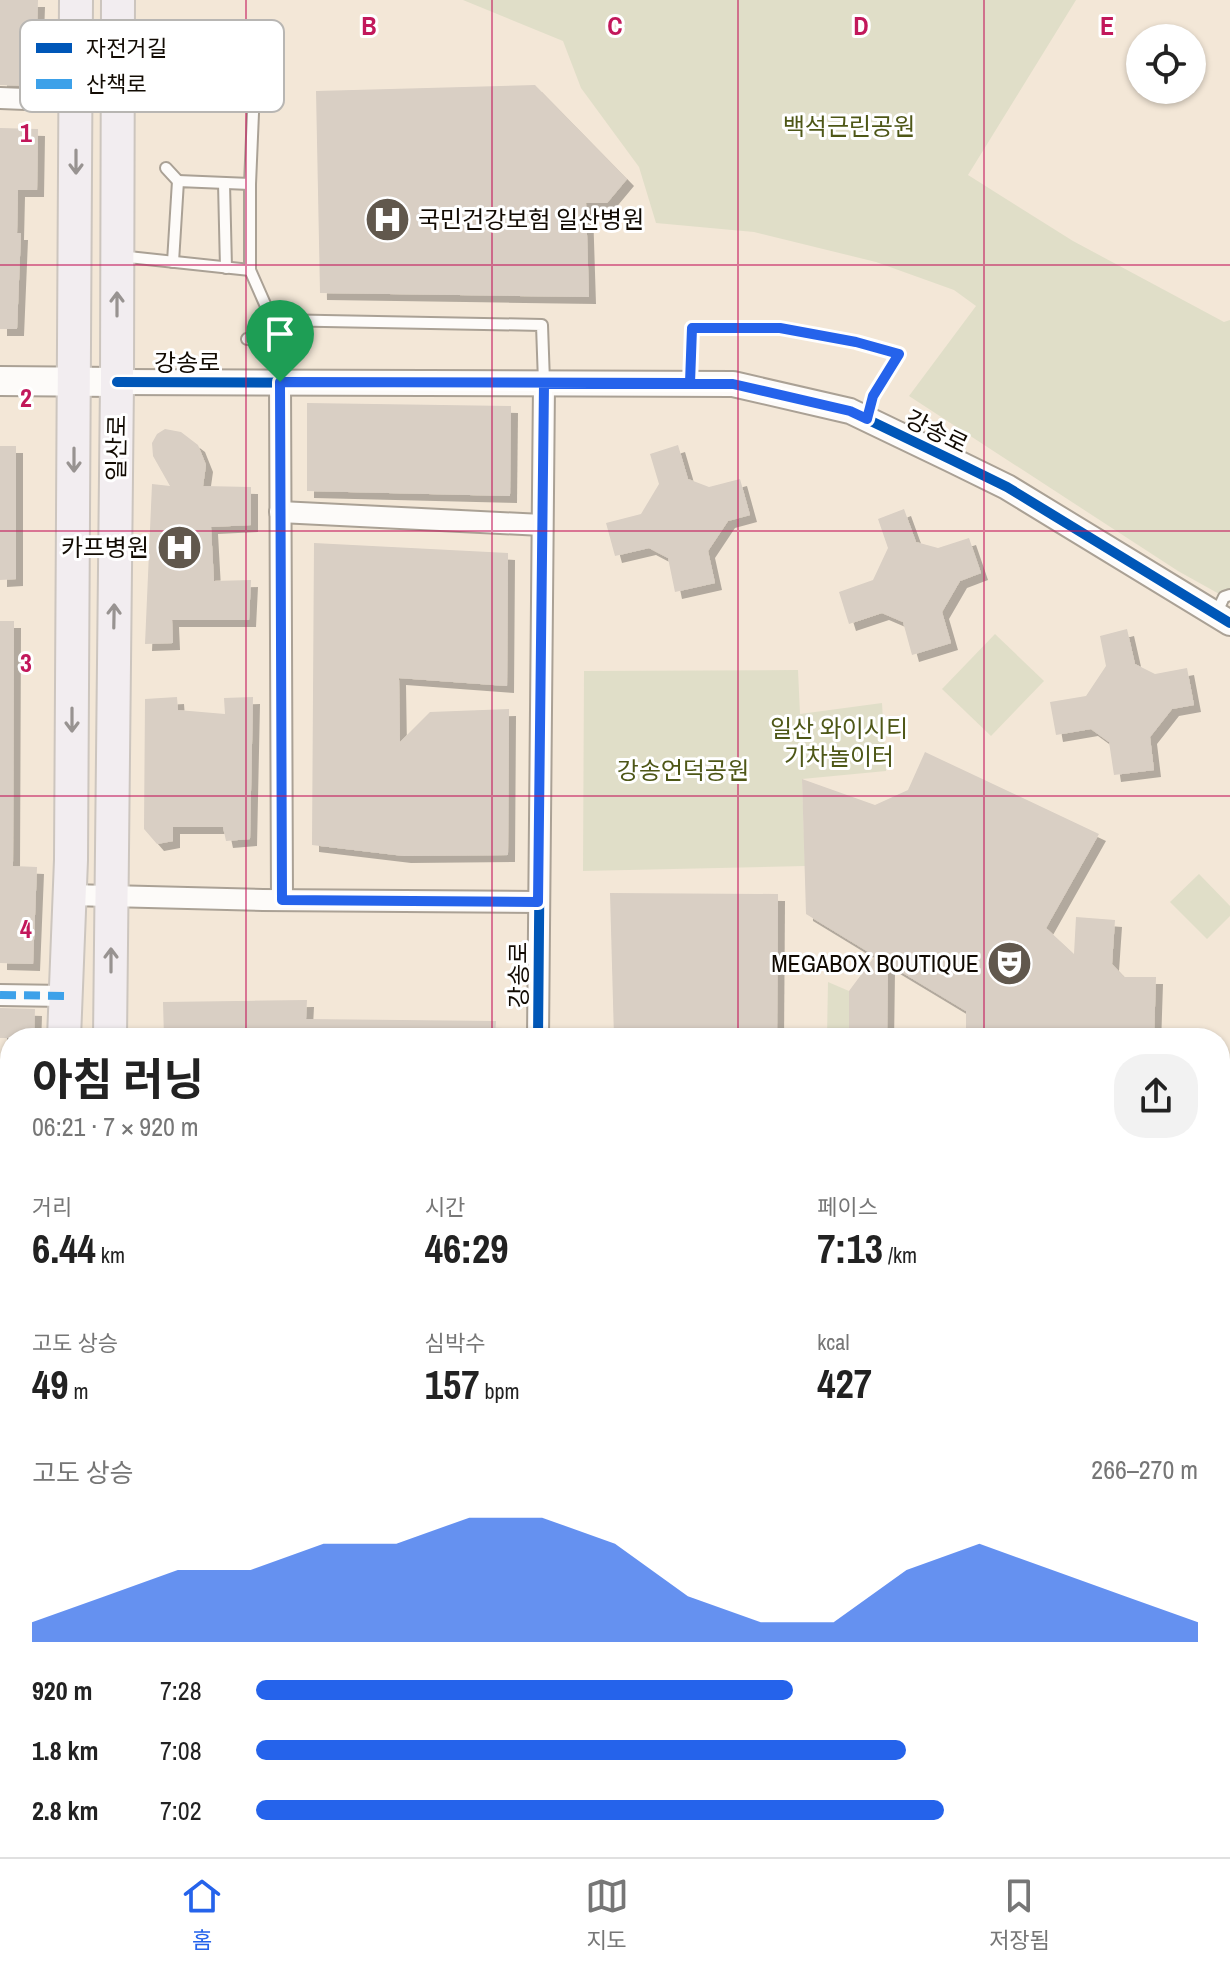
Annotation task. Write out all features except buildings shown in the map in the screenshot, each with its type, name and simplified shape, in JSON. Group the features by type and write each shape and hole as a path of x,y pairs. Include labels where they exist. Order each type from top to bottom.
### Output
{"main road":[{"name":"일산로","path":"118,0 118,20"},
{"name":"일산로","path":"64,1028 70,895 76,112"},
{"name":"일산로","path":"110,1028 118,112"},
{"name":"강송로","path":"0,381 117,382"}],"street":[{"path":"0,98 20,99"},
{"name":"강송로","path":"117,382 733,384 850,411 1007,487 1225,611"},
{"path":"280,382 282,900"},
{"name":"강송로","path":"538,1028 544,384"},
{"path":"280,512 542,525"},
{"path":"70,895 538,902"},
{"path":"0,995 65,996"}],"lane":[{"path":"253,113 250,270 272,320"},
{"path":"166,168 178,181 250,184"},
{"path":"173,262 178,181"},
{"path":"224,183 226,268"},
{"path":"117,256 250,270"},
{"path":"247,339 262,337 272,320"},
{"path":"272,320 542,325 544,384"},
{"path":"690,383 692,328 780,328 856,342 899,354 873,396 867,419"}],"green space":[{"name":"백석근린공원","path":"463,0 1076,0 968,175 1073,241 1224,322 1230,320 1230,600 1178,571 909,396 976,306 954,290 876,262 754,232 656,223 639,167 581,88 563,41"},
{"path":"995,634 1044,681 991,736 942,689"},
{"name":"강송언덕공원","path":"798,670 800,714 882,703 886,771 802,779 805,866 583,871 584,671"},
{"path":"1199,874 1230,906 1230,916 1207,939 1170,902"},
{"path":"828,982 849,991 849,1028 827,1028"}],"marked path":[{"path":"0,995 65,996"}],"cycle path":[{"path":"117,382 733,384 850,411 952,460 1007,487 1230,623"},
{"path":"280,382 282,900"},
{"path":"538,1028 544,384"}],"place":[{"name":"국민건강보험 일산병원","path":"387,219"},
{"name":"카프병원","path":"180,547"},
{"name":"MEGABOX BOUTIQUE","path":"1010,963"}],"route":[{"path":"280,382 282,900 538,902 544,384 690,383 733,384 850,411 867,419 873,396 899,354 856,342 780,328 692,328 690,383 280,382"}],"park label":[{"name":"일산 와이시티 기차놀이터","path":"839,742"}]}
